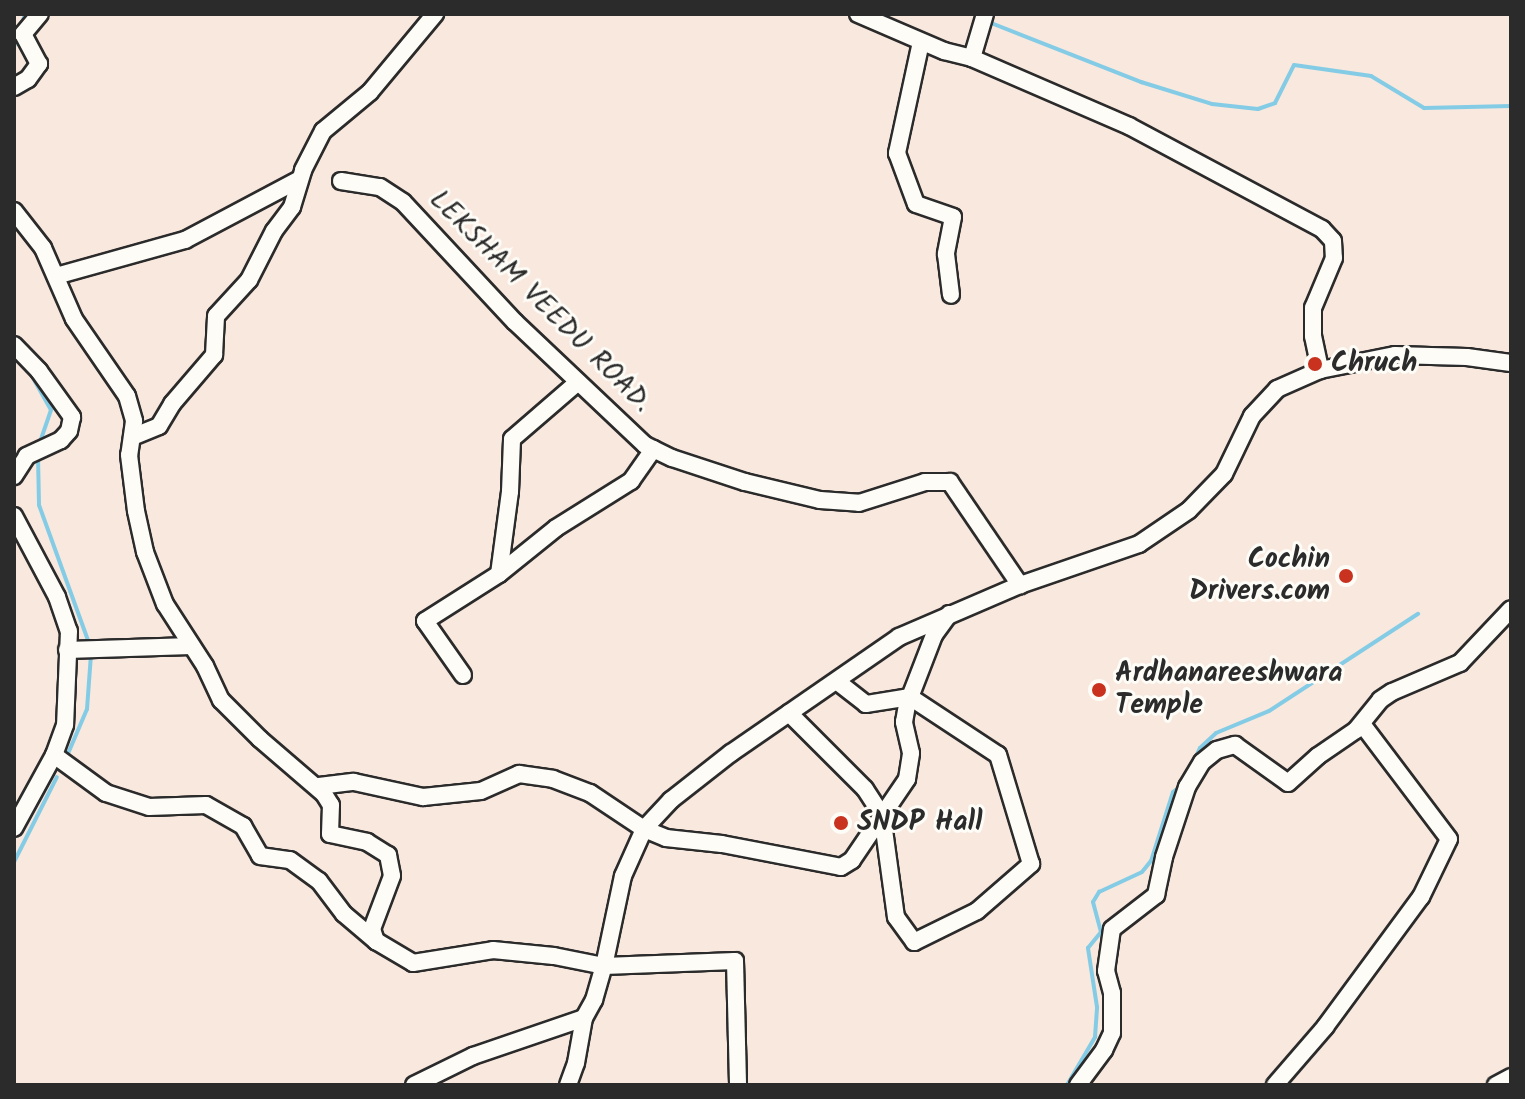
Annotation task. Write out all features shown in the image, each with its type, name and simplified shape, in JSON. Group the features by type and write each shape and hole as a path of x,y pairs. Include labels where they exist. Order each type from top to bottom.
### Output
{"street":[{"path":"14,87 28,79 39,64 23,34 40,14"},
{"path":"132,437 159,426 172,404 214,355 216,316 249,280 274,231 292,207 300,179 323,131 370,92 435,14"},
{"path":"858,14 921,42 972,58 1129,126 1322,229 1333,241 1334,258 1313,308 1313,336 1320,370"},
{"path":"972,58 985,14"},
{"path":"921,42 897,153 916,204 953,217 946,254 951,295"},
{"path":"56,276 185,240 300,179"},
{"name":"LEKSHAM VEEDU ROAD.","path":"341,181 380,187 403,202 515,322 653,449 745,482 820,500 859,503 925,482 950,482 1020,585"},
{"path":"14,211 43,248 74,319 127,396 134,421 131,475 145,552 165,604 221,700 260,739 319,786 331,805 330,834 367,842 386,853 391,862 392,876 372,929 376,941"},
{"path":"14,345 39,371 72,417 69,431 61,440 27,456 14,476"},
{"path":"568,1085 576,1063 584,1018 594,1000 604,966 623,876 644,829 683,791 899,637 951,612 1020,585 1139,544 1189,510 1224,474 1252,416 1277,389 1320,370 1395,355 1467,357 1511,363"},
{"path":"499,574 510,492 512,439 578,382"},
{"path":"463,675 425,621 499,574 530,546 631,481 653,449"},
{"path":"14,516 64,612 69,631 65,725 54,755 14,828"},
{"path":"1078,1085 1104,1050 1112,1033 1112,993 1106,971 1112,929 1156,895 1171,833 1197,769 1217,750 1235,745 1294,784 1362,724 1380,700 1460,663 1511,609"},
{"path":"319,786 354,782 423,797 481,791 519,774 553,779 590,793 644,829 666,838 722,844 841,867 852,860 909,772 911,753 904,722 910,697 934,635 951,612"},
{"path":"67,650 191,646"},
{"path":"789,713 865,789 882,815 896,917 914,942 977,911 1031,864 998,755 910,697 866,704 838,682"},
{"path":"1275,1085 1325,1027 1421,897 1449,839 1362,724"},
{"path":"54,755 106,793 149,807 206,805 243,826 260,856 290,860 319,881 344,914 376,941 413,963 493,950 554,956 604,966 735,961 738,1085"},
{"path":"414,1085 473,1056 584,1018"},
{"path":"1496,1085 1511,1077"}],"waterway":[{"path":"21,27 25,14"},
{"path":"986,21 1141,82 1212,104 1258,109 1275,103 1294,65 1371,76 1424,108 1511,106"},
{"path":"14,47 18,35"},
{"path":"28,369 51,410 39,444"},
{"path":"38,456 39,505 90,646"},
{"path":"1195,759 1200,748 1216,733 1269,711 1418,614"},
{"path":"67,756 87,709 91,655"},
{"path":"14,862 57,777"},
{"path":"1067,1085 1095,1037 1097,1007 1088,948 1101,932 1093,902 1099,892 1142,872 1151,861 1173,792 1182,785"}],"place":[{"name":"Chruch","path":"1315,364"},
{"name":"Cochin Drivers.com","path":"1346,576"},
{"name":"Ardhanareeshwara Temple","path":"1099,690"},
{"name":"SNDP Hall","path":"841,823"}]}
